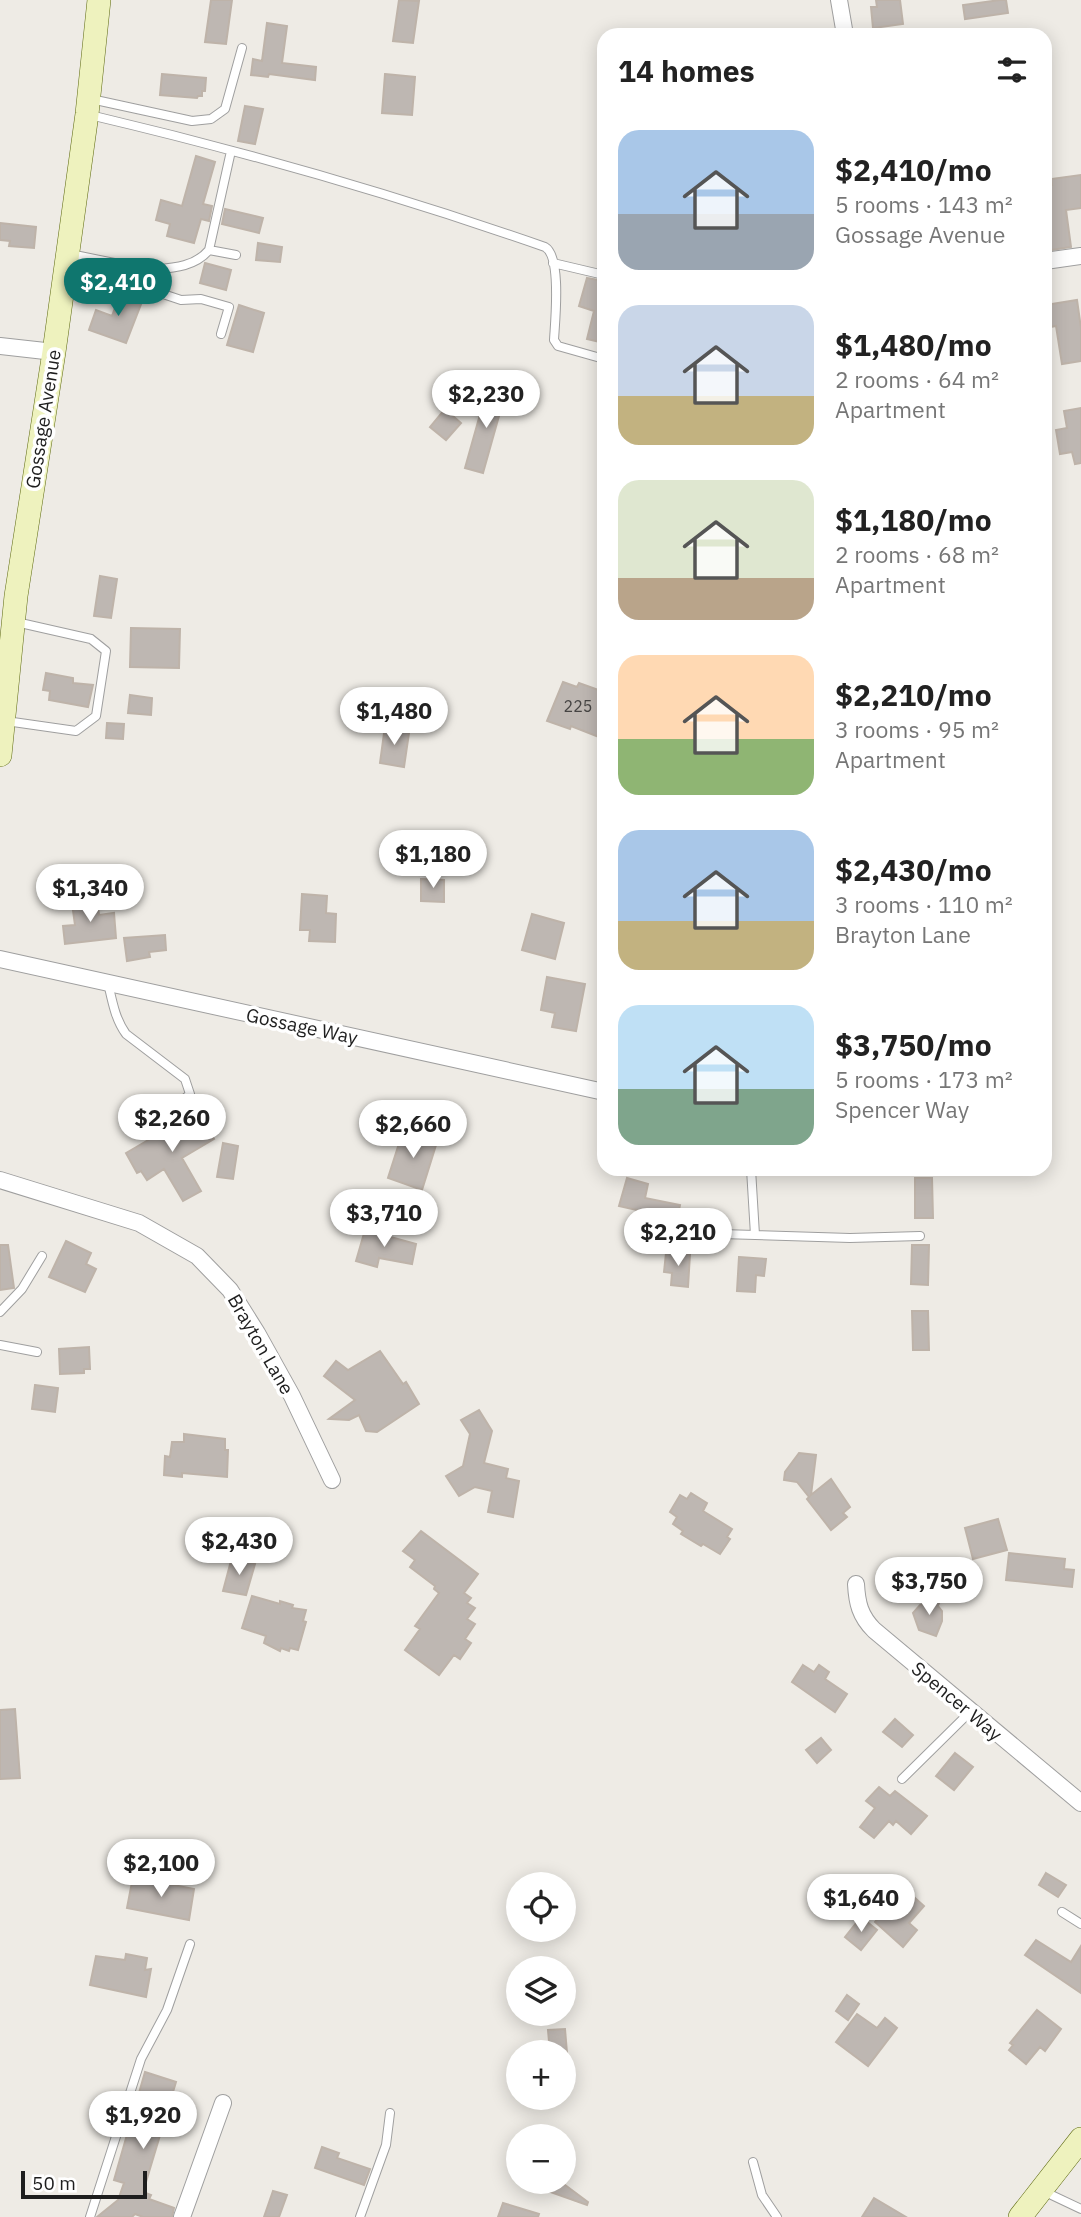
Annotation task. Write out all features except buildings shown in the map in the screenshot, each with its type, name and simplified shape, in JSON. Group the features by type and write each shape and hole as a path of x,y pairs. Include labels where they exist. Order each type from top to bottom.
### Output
{"street":[{"name":"Gossage Avenue","path":"0,755 14,622 12,596 54,352 88,106 99,0"},
{"path":"839,0 844,28"},
{"path":"1052,260 1081,256"},
{"path":"0,346 54,352"},
{"name":"Gossage Way","path":"0,959 597,1090"},
{"name":"Brayton Lane","path":"0,1180 139,1223 197,1256 237,1301 292,1396 332,1480"},
{"name":"Spencer Way","path":"856,1584 857,1601 863,1619 1081,1803"},
{"path":"182,2217 223,2102"},
{"path":"1020,2217 1081,2139"}],"lane":[{"path":"88,106 192,121 211,119 225,110 242,48"},
{"path":"88,106 471,221 545,247 550,250 556,287 554,340 558,346 597,357"},
{"path":"68,253 149,270 180,267 201,259 209,250 231,151"},
{"path":"209,250 236,255"},
{"path":"553,262 597,273"},
{"path":"149,270 157,292 181,300 201,299 229,307 221,334"},
{"path":"4,721 76,731 96,716 106,651 91,639 14,622"},
{"path":"108,983 114,1008 126,1034 185,1079 190,1094 175,1107"},
{"path":"751,1176 755,1235"},
{"path":"721,1234 850,1238 920,1236"},
{"path":"0,1312 22,1289 43,1256"},
{"path":"0,1345 37,1352"},
{"path":"902,1779 971,1712"},
{"path":"1062,1912 1081,1924"},
{"path":"90,2217 141,2059 167,2010 190,1944"},
{"path":"360,2217 386,2145 390,2113"},
{"path":"753,2162 762,2195 777,2217"},
{"path":"1040,2189 1081,2209"}]}
